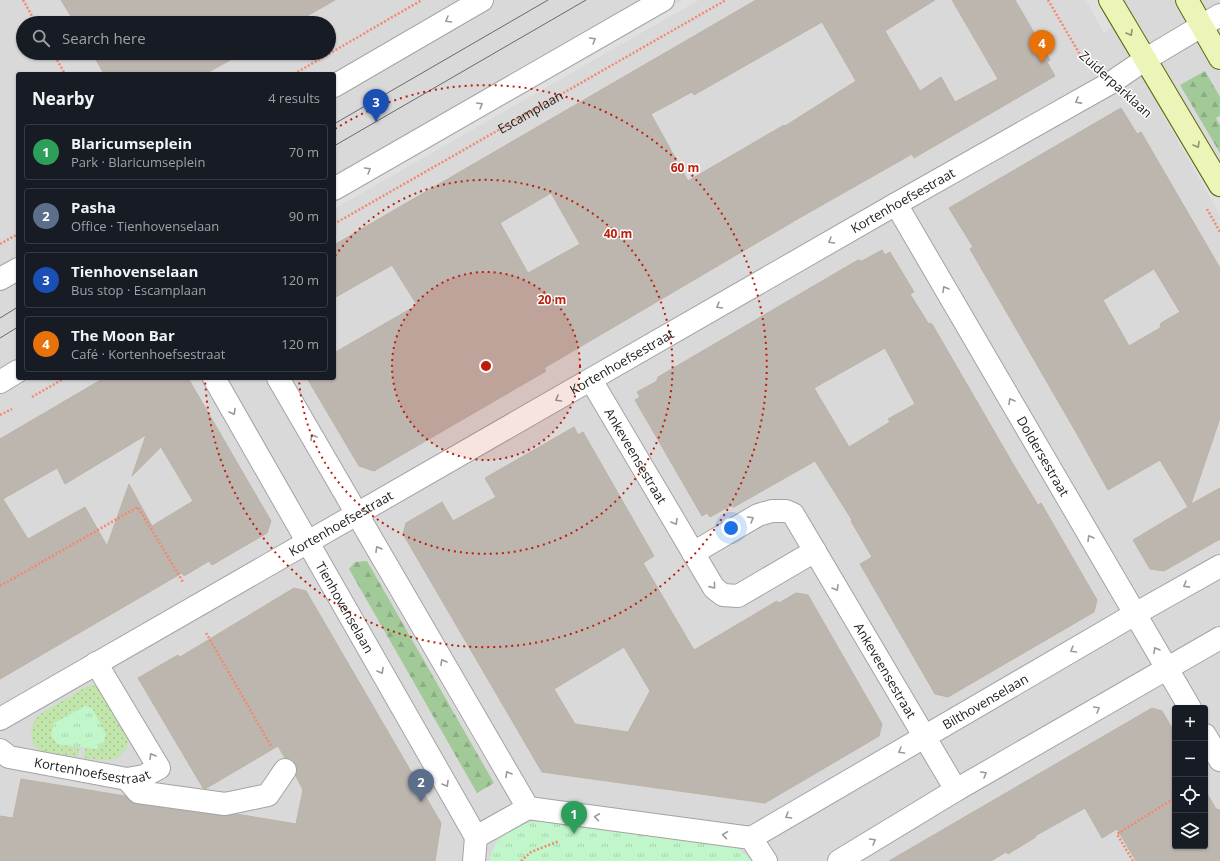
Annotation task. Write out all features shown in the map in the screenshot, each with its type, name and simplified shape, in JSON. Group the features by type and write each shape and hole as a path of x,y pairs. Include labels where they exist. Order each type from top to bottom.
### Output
{"main road":[{"name":"Zuiderparklaan","path":"1110,0 1220,184"},
{"path":"1187,0 1211,20 1220,58"}],"street":[{"path":"336,85 482,0"},
{"path":"336,188 663,0"},
{"name":"Kortenhoefsestraat","path":"0,719 896,204 1112,82 1146,59 1211,20"},
{"name":"Doldersestraat","path":"896,204 1188,705"},
{"path":"0,279 16,270"},
{"path":"0,382 16,372"},
{"name":"Tienhovenselaan","path":"215,380 476,837"},
{"path":"279,380 528,808"},
{"name":"Ankeveensestraat","path":"591,380 714,588 723,595 738,596 814,551"},
{"name":"Ankeveensestraat","path":"693,553 758,515 772,511 786,511 793,514 956,790"},
{"name":"Bilthovenselaan","path":"751,838 1220,566"},
{"path":"839,861 956,790 1220,638"},
{"name":"Kortenhoefsestraat","path":"0,750 9,757 127,779 144,776 159,768 96,663"},
{"path":"1208,740 1220,760"},
{"path":"127,779 138,792 226,804 268,795 285,770"},
{"path":"474,861 476,837 528,808 751,838 766,861"}],"path":[{"path":"23,0 32,16"},
{"path":"336,50 422,0"},
{"name":"Escamplaan","path":"336,223 726,0"},
{"name":"Zuiderparklaan","path":"1048,0 1082,58 1112,82"},
{"path":"57,60 64,72"},
{"path":"297,72 318,60"},
{"path":"1204,204 1220,232"},
{"path":"0,244 16,235"},
{"path":"0,586 138,507 285,770"},
{"path":"1133,861 1117,834 1172,800"}],"shaded area":[{"path":"0,0 1220,0 1220,861 0,861"},
{"path":"682,0 699,0 336,208 336,198"},
{"path":"1086,0 1096,0 1112,28 1104,33"},
{"path":"1167,109 1220,200 1220,215 1161,112"},
{"path":"381,564 491,756 485,760 374,568"}],"green space":[{"path":"1205,71 1220,97 1220,116 1216,118 1220,125 1220,153 1180,85"},
{"path":"367,561 494,783 477,793 349,569 355,562"},
{"path":"89,685 97,686 103,693 128,738 127,748 117,758 106,760 84,758 85,748 97,749 57,744 79,748 77,757 40,751 32,742 31,729 37,716"},
{"path":"85,706 92,708 106,734 103,743 97,749 57,744 51,735 54,723"},
{"path":"548,820 738,848 752,861 489,861 496,842 518,825"}],"building":[{"path":"61,0 335,0 307,16 71,16"},
{"path":"756,0 935,0 885,31 920,91 941,77 955,102 998,79 952,0 1015,0 1050,60 1047,62 1055,76 914,158 912,154 801,217 544,368 546,371 374,471 359,466 308,380 336,380 336,352 417,305 392,265 336,297 336,244","holes":["822,22 856,81 785,126 784,125 688,181 651,114 692,92 694,95","551,193 580,244 528,273 500,223"]},
{"path":"96,60 230,60 209,72 103,72"},
{"path":"1121,108 1137,134 1141,132 1220,268 1220,418 1191,504 1220,488 1220,539 1164,571 1150,569 1133,540 1188,507 1160,460 1108,490 970,249 973,247 949,208","holes":["1154,269 1180,312 1161,323 1160,328 1129,346 1103,300"]},
{"path":"882,250 885,255 890,252 914,292 910,294 928,323 932,324 1016,469 1038,505 1041,503 1097,600 1094,612 948,697 935,694 860,564 872,557 851,521 852,520 815,461 734,507 730,506 710,517 707,513 702,516 635,400 640,397 637,392 657,381 658,377 858,260 862,261","holes":["885,348 915,404 888,419 890,422 849,447 814,388"]},
{"path":"101,380 189,380 271,521 267,533 212,565 209,561 184,576 182,573 0,679 0,439","holes":["146,435 132,476 161,447 193,501 152,526 129,484 107,546 85,507 28,539 3,499 57,468 65,484"]},
{"path":"574,427 578,435 583,432 654,556 643,563 694,650 777,601 779,603 796,593 808,595 882,724 879,736 765,803 542,772 403,534 406,523 442,502 453,521 496,497 485,478","holes":["624,647 650,691 628,732 575,724 554,689"]},
{"path":"294,588 306,591 441,823 435,861 0,861 0,816 13,818 21,779 125,796 136,804 223,816 236,814 296,824 303,790 296,776 296,764 292,759 285,758 278,746 205,789 138,678 178,655 180,657"},
{"path":"1152,708 1162,711 1172,728 1172,849 1208,849 1208,795 1216,809 1220,810 1220,861 1136,861 1117,829 1102,838 1085,808 1035,836 1036,837 1008,854 1006,852 991,861 889,861"}],"tram line":[{"path":"336,123 548,0"},
{"path":"336,145 586,0"},
{"path":"0,318 16,308"},
{"path":"0,338 16,328"}],"place":[{"name":"The Moon Bar","path":"1042,63"},
{"name":"Tienhovenselaan","path":"376,122"},
{"name":"Pasha","path":"421,802"},
{"name":"Blaricumseplein","path":"574,834"}]}
